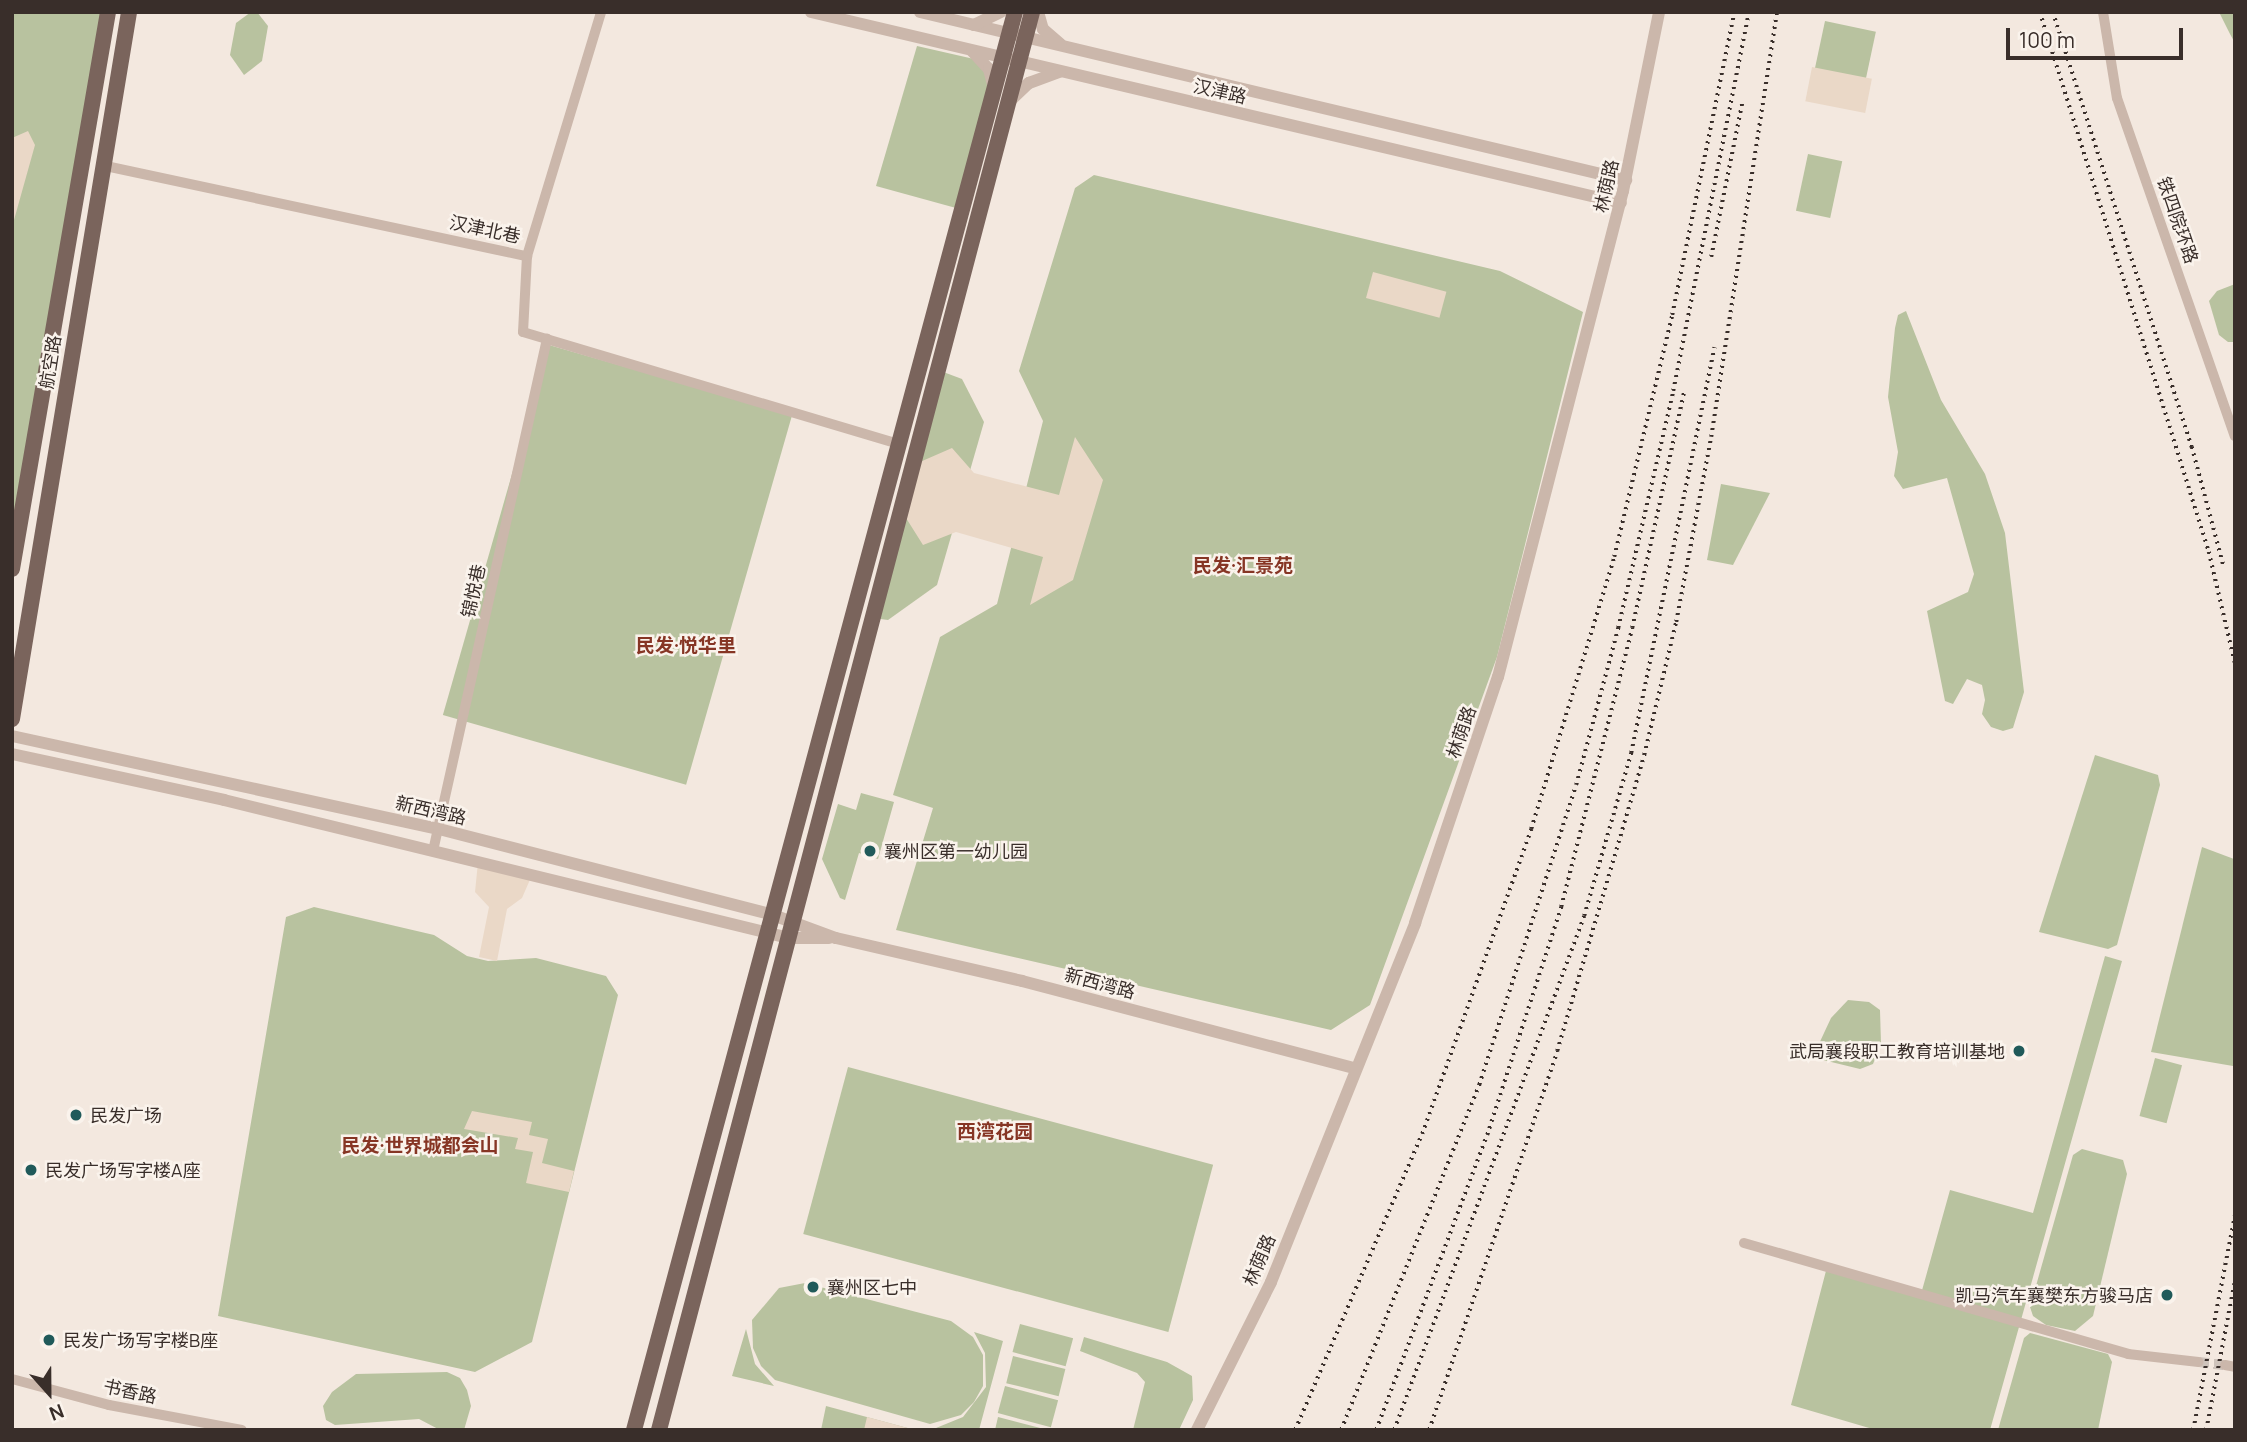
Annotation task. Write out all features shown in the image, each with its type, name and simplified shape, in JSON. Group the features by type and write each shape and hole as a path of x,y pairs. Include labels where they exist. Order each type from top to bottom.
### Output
{"main road":[{"name":"航空路","path":"12,569 108,12"},
{"name":"航空路","path":"12,719 100,165 129,12"},
{"path":"634,1430 1015,12"},
{"path":"659,1430 1032,12"}],"street":[{"path":"527,256 601,12"},
{"name":"汉津路","path":"811,12 1620,203"},
{"name":"汉津路","path":"920,12 1626,180"},
{"path":"974,25 1001,12"},
{"path":"1038,12 1043,29 1063,46"},
{"name":"林荫路","path":"1197,1430 1270,1282 1354,1068 1415,923 1498,677 1626,180 1659,12"},
{"name":"铁四院环路","path":"2103,12 2117,98 2235,436"},
{"path":"972,51 989,69 994,89"},
{"path":"1008,103 1028,83 1061,72"},
{"name":"汉津北巷","path":"100,165 527,256 523,332 899,444"},
{"name":"锦悦巷","path":"433,851 547,339"},
{"name":"新西湾路","path":"12,736 439,829 773,915 836,938 1021,981 1354,1068"},
{"name":"新西湾路","path":"12,754 433,851 789,938 836,938"},
{"path":"1744,1243 2128,1354 2199,1362"},
{"name":"书香路","path":"12,1379 108,1405 242,1430"}],"green space":[{"path":"12,12 108,12 12,573"},
{"path":"251,12 257,12 268,26 262,61 244,75 230,55 236,23"},
{"path":"2219,12 2235,12 2235,43 2230,34"},
{"path":"1825,21 1876,32 1859,109 1809,98"},
{"path":"917,46 974,59 985,71 989,89 956,208 876,186"},
{"path":"1808,154 1842,161 1830,218 1796,211"},
{"path":"1094,175 1500,271 1583,312 1497,657 1370,1005 1331,1030 896,930 933,808 893,795 940,637 997,604 1043,421 1019,371 1075,188"},
{"path":"2235,284 2235,342 2228,342 2219,335 2209,301 2217,291"},
{"path":"1906,311 1941,400 1985,474 2005,533 2024,692 2013,728 2003,731 1991,727 1982,714 1985,700 1982,685 1967,679 1953,704 1945,701 1927,611 1968,592 1974,574 1947,478 1903,489 1894,476 1898,452 1888,397 1895,328 1898,315"},
{"path":"549,345 792,415 686,785 443,715"},
{"path":"938,370 962,379 984,422 937,585 888,620 873,618"},
{"path":"1721,484 1770,493 1733,565 1707,560"},
{"path":"2095,755 2158,775 2160,785 2117,945 2108,949 2039,932"},
{"path":"861,793 894,802 878,859 859,853 845,900 840,898 822,859 838,804 856,810"},
{"path":"2202,847 2234,859 2233,1066 2151,1052"},
{"path":"314,907 434,935 467,956 488,961 536,958 606,976 618,995 532,1342 475,1372 218,1316 286,917"},
{"path":"2105,956 2122,961 1990,1430 1876,1430 1791,1405 1827,1267 1921,1294 1950,1190 2033,1213"},
{"path":"1848,1000 1869,1002 1880,1010 1881,1044 1873,1064 1860,1069 1823,1060 1817,1048 1831,1018"},
{"path":"2155,1058 2182,1065 2167,1123 2139,1116"},
{"path":"848,1067 1213,1165 1168,1332 803,1234"},
{"path":"2082,1149 2123,1160 2127,1174 2093,1316 2075,1331 2046,1325 2033,1316 2030,1307 2073,1155"},
{"path":"805,1283 951,1321 973,1337 983,1355 983,1386 974,1402 961,1415 930,1424 775,1380 761,1366 753,1348 752,1320 779,1288"},
{"path":"1020,1324 1073,1338 1066,1366 1012,1352"},
{"path":"746,1329 755,1364 774,1386 732,1376"},
{"path":"974,1332 1003,1341 979,1430 936,1428 963,1417 986,1387 985,1353"},
{"path":"2030,1333 2108,1354 2112,1362 2098,1430 1998,1430 2024,1338"},
{"path":"1084,1337 1167,1362 1192,1376 1193,1400 1179,1430 1133,1430 1145,1382 1137,1373 1080,1351"},
{"path":"1013,1356 1065,1369 1059,1396 1006,1383"},
{"path":"447,1372 460,1378 467,1390 471,1406 464,1430 440,1430 419,1419 335,1425 326,1420 323,1406 332,1392 356,1374"},
{"path":"1005,1386 1058,1400 1051,1427 998,1413"},
{"path":"826,1406 915,1430 821,1430"},
{"path":"998,1417 1048,1430 995,1430"}],"shaded area":[{"path":"1812,67 1872,79 1865,113 1805,101"},
{"path":"28,131 35,145 14,220 12,277 12,138"},
{"path":"1373,272 1446,292 1439,318 1366,298"},
{"path":"1075,437 1103,480 1073,580 1030,605 1043,557 956,532 923,545 901,510 913,465 952,448 974,473 1059,495"},
{"path":"478,862 532,875 522,898 507,909 497,961 479,957 489,907 475,892"},
{"path":"472,1111 532,1122 529,1135 548,1139 542,1163 574,1171 569,1192 526,1183 533,1152 515,1149 518,1138 464,1129"},
{"path":"867,1417 915,1430 864,1430"}],"tunnel":[{"path":"2199,1362 2225,1365"}],"railway":[{"path":"1295,1430 1422,1134 1531,829 1614,557 1672,315 1734,12"},
{"path":"1341,1430 1479,1085 1576,785 1618,628 1673,391 1749,12"},
{"path":"1429,1430 1557,1051 1644,755 1676,622 1711,437 1777,12"},
{"path":"2040,12 2209,552 2235,663"},
{"path":"2053,12 2192,447 2224,567"},
{"path":"1711,257 1742,103"},
{"path":"1394,1430 1584,916 1631,753 1714,347"},
{"path":"1376,1430 1487,1135 1561,907 1632,628 1684,391"},
{"path":"2193,1430 2235,1213"},
{"path":"2206,1430 2235,1279"}],"place":[{"name":"襄州区第一幼儿园","path":"870,851"},
{"name":"武局襄段职工教育培训基地","path":"2019,1051"},
{"name":"民发广场","path":"76,1115"},
{"name":"民发广场写字楼A座","path":"31,1170"},
{"name":"襄州区七中","path":"813,1287"},
{"name":"凯马汽车襄樊东方骏马店","path":"2167,1295"},
{"name":"民发广场写字楼B座","path":"49,1340"}],"district":[{"name":"民发·汇景苑","path":"1243,566"},
{"name":"民发·悦华里","path":"686,646"},
{"name":"西湾花园","path":"995,1132"},
{"name":"民发·世界城都会山","path":"420,1146"}]}
